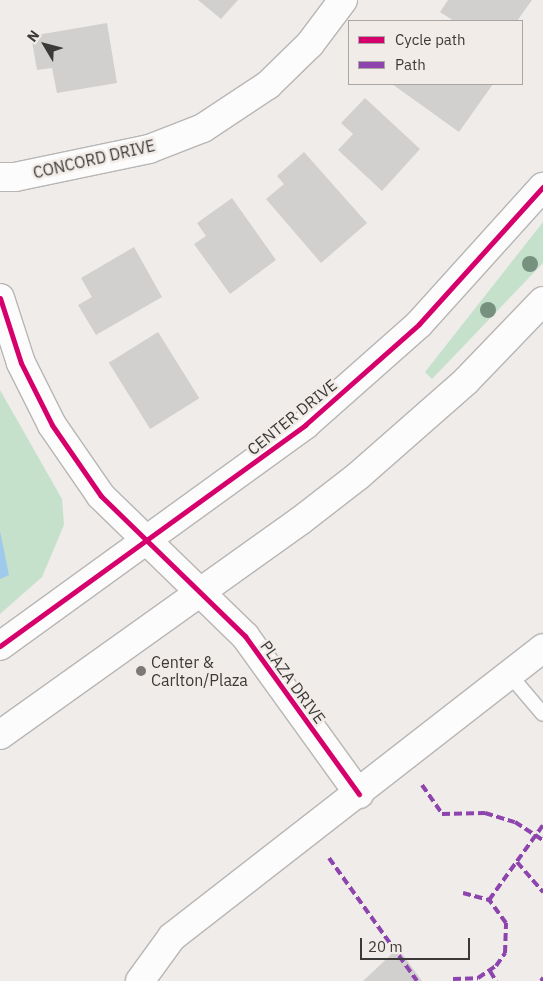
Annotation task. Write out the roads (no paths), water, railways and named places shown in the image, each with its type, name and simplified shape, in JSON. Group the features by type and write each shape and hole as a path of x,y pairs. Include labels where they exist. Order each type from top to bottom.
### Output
{"street":[{"name":"CONCORD DRIVE","path":"0,177 149,149 203,128 268,85 310,44 343,0"},
{"name":"CENTER DRIVE","path":"0,646 149,541 304,425 372,368 468,273 543,187"},
{"name":"PLAZA DRIVE","path":"0,298 21,363 52,425 101,496 202,590 245,636 359,794"},
{"path":"0,735 300,521 405,437 543,301"},
{"path":"140,981 172,937 359,794 543,648"}],"lane":[{"path":"509,674 543,714"}],"water":[{"path":"0,531 9,575 0,579"}],"place":[{"name":"Center & Carlton/Plaza","path":"141,671"}]}
